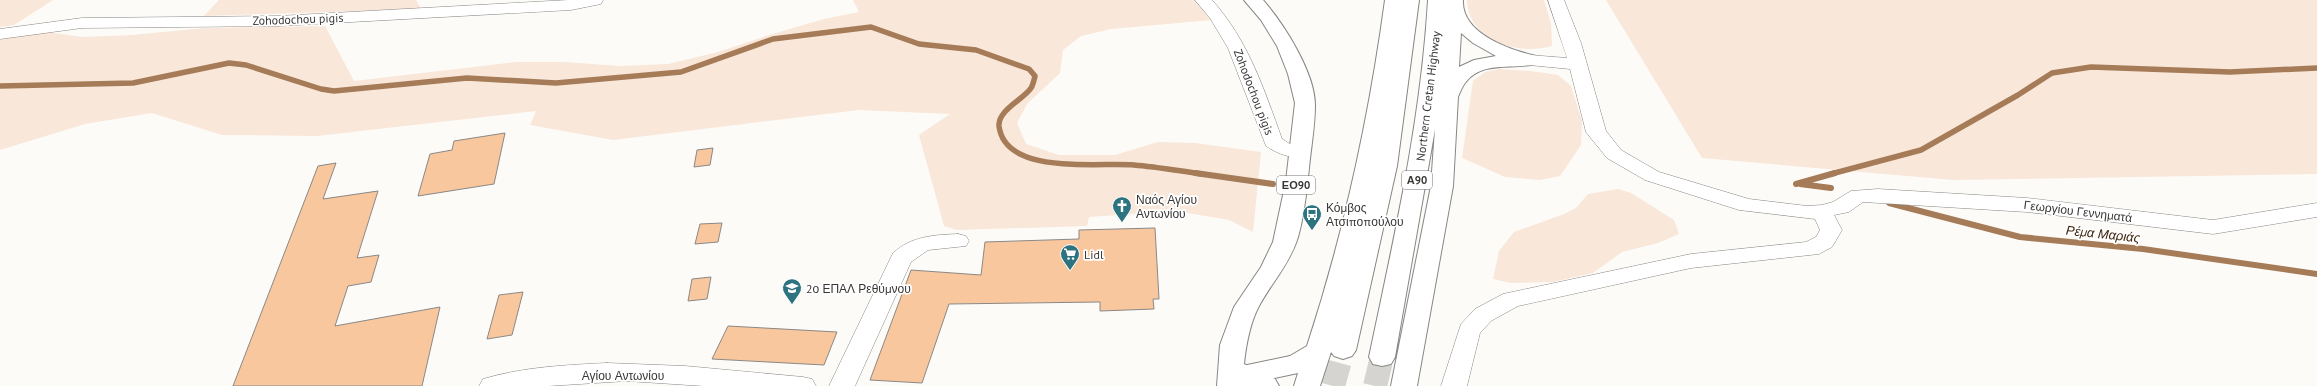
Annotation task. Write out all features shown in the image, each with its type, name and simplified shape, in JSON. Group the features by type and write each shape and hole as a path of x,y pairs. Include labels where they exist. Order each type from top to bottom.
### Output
{"main road":[{"name":"ΕΟ90","path":"1234,377 1233,344 1246,307 1260,284 1271,271 1285,242 1297,181 1306,103 1298,74 1286,46 1268,17 1253,0"},
{"path":"1307,386 1331,350 1358,206 1384,80 1394,0"},
{"name":"Α90","path":"1331,350 1386,166 1410,0"},
{"path":"1448,2 1458,19 1468,31 1484,43 1529,60"},
{"path":"1404,386 1442,186 1449,96 1448,2"},
{"name":"Northern Cretan Highway","path":"1382,357 1419,173 1433,56 1448,2"},
{"path":"1449,96 1453,82 1464,71 1489,62 1529,60"},
{"path":"1234,377 1297,364 1331,350"},
{"path":"1234,377 1266,386"}],"street":[{"name":"Zohodochou pigis","path":"0,34 82,23 278,21 571,5 595,0"},
{"name":"Zohodochou pigis","path":"1203,0 1223,23 1239,52 1273,142 1284,149 1300,152"},
{"path":"1454,386 1469,330 1483,315 1511,300 1691,261 1811,249 1824,242 1831,230 1832,209 1807,213 1747,205 1652,176 1614,154 1596,132 1572,42 1556,0"},
{"path":"1529,60 1577,64"},
{"name":"Γεωργίου Γεννηματά","path":"1832,209 1858,196 1878,195 2027,205 2213,227 2317,210"},
{"path":"842,386 901,258 911,247 930,243 958,241"},
{"name":"Αγίου Αντωνίου","path":"492,386 520,380 583,374 645,373 803,386"}],"shaded area":[{"path":"0,0 53,0 14,25 0,27"},
{"path":"219,0 416,0 421,9 204,16"},
{"path":"853,0 1193,0 1212,20 1111,29 1081,36 1063,50 1060,73 1027,104 1017,123 1026,144 1059,155 1115,155 1158,142 1195,143 1261,152 1253,232 1229,220 1176,211 1089,217 1087,226 956,230 944,226 919,135 950,114 859,110 613,140 530,125 536,111 317,136 222,135 152,113 85,124 0,150 0,39 47,32 82,37 132,35 205,28 325,26 354,81 516,62 563,62 621,66 668,64 718,52 824,19 859,12"},
{"path":"1467,0 1544,0 1551,23 1552,46 1539,49 1525,49 1511,47 1498,42 1486,35 1476,26 1470,14"},
{"path":"1606,0 2317,0 2317,174 1953,180 1702,158"},
{"path":"1499,69 1531,71 1558,75 1571,86 1582,121 1581,145 1560,176 1540,180 1505,177 1462,158 1473,81 1485,72"},
{"path":"1618,189 1631,193 1674,220 1679,234 1658,243 1622,252 1593,273 1553,282 1511,283 1493,279 1499,251 1514,232 1564,214 1576,208 1588,194"}],"building":[{"path":"505,133 494,184 418,196 430,154 452,150 454,141"},
{"path":"713,148 710,165 694,167 697,150"},
{"path":"336,163 323,199 378,191 357,258 379,255 371,282 348,286 335,326 440,307 422,386 233,386 318,166"},
{"path":"722,223 718,242 695,244 700,224"},
{"name":"Lidl","path":"1155,228 1159,299 1153,299 1154,309 1100,311 1100,302 949,304 922,383 870,380 911,270 981,275 985,242 1079,239 1079,230"},
{"path":"711,277 707,299 688,301 692,279"},
{"path":"523,292 512,335 487,339 499,295"},
{"path":"728,326 837,332 824,365 712,359"}],"waterway":[{"path":"0,86 133,83 229,63 246,65 321,89 334,91 467,78 556,83 681,72 773,39 871,27 919,44 976,50 1029,69 1035,76 1032,87 1007,110 1000,120 999,126 1005,142 1018,153 1035,160 1056,163 1077,165 1134,165 1203,174"},
{"path":"1831,174 1921,150 2018,95 2052,73 2091,67 2230,72 2317,68"},
{"path":"1195,173 1273,184"},
{"path":"1796,184 1835,173"},
{"name":"Ρέμα Μαριάς","path":"1800,184 1831,188"},
{"name":"Ρέμα Μαριάς","path":"1889,203 2020,237 2143,249 2317,274"}],"tunnel":[{"path":"1333,386 1343,350"},
{"path":"1375,386 1382,357"}],"place":[{"name":"Ναός Αγίου Αντωνίου","path":"1122,223"},
{"name":"Κόμβος Ατσιποπούλου","path":"1312,231"},
{"name":"Lidl","path":"1070,271"},
{"name":"2ο ΕΠΑΛ Ρεθύμνου","path":"792,305"}]}
